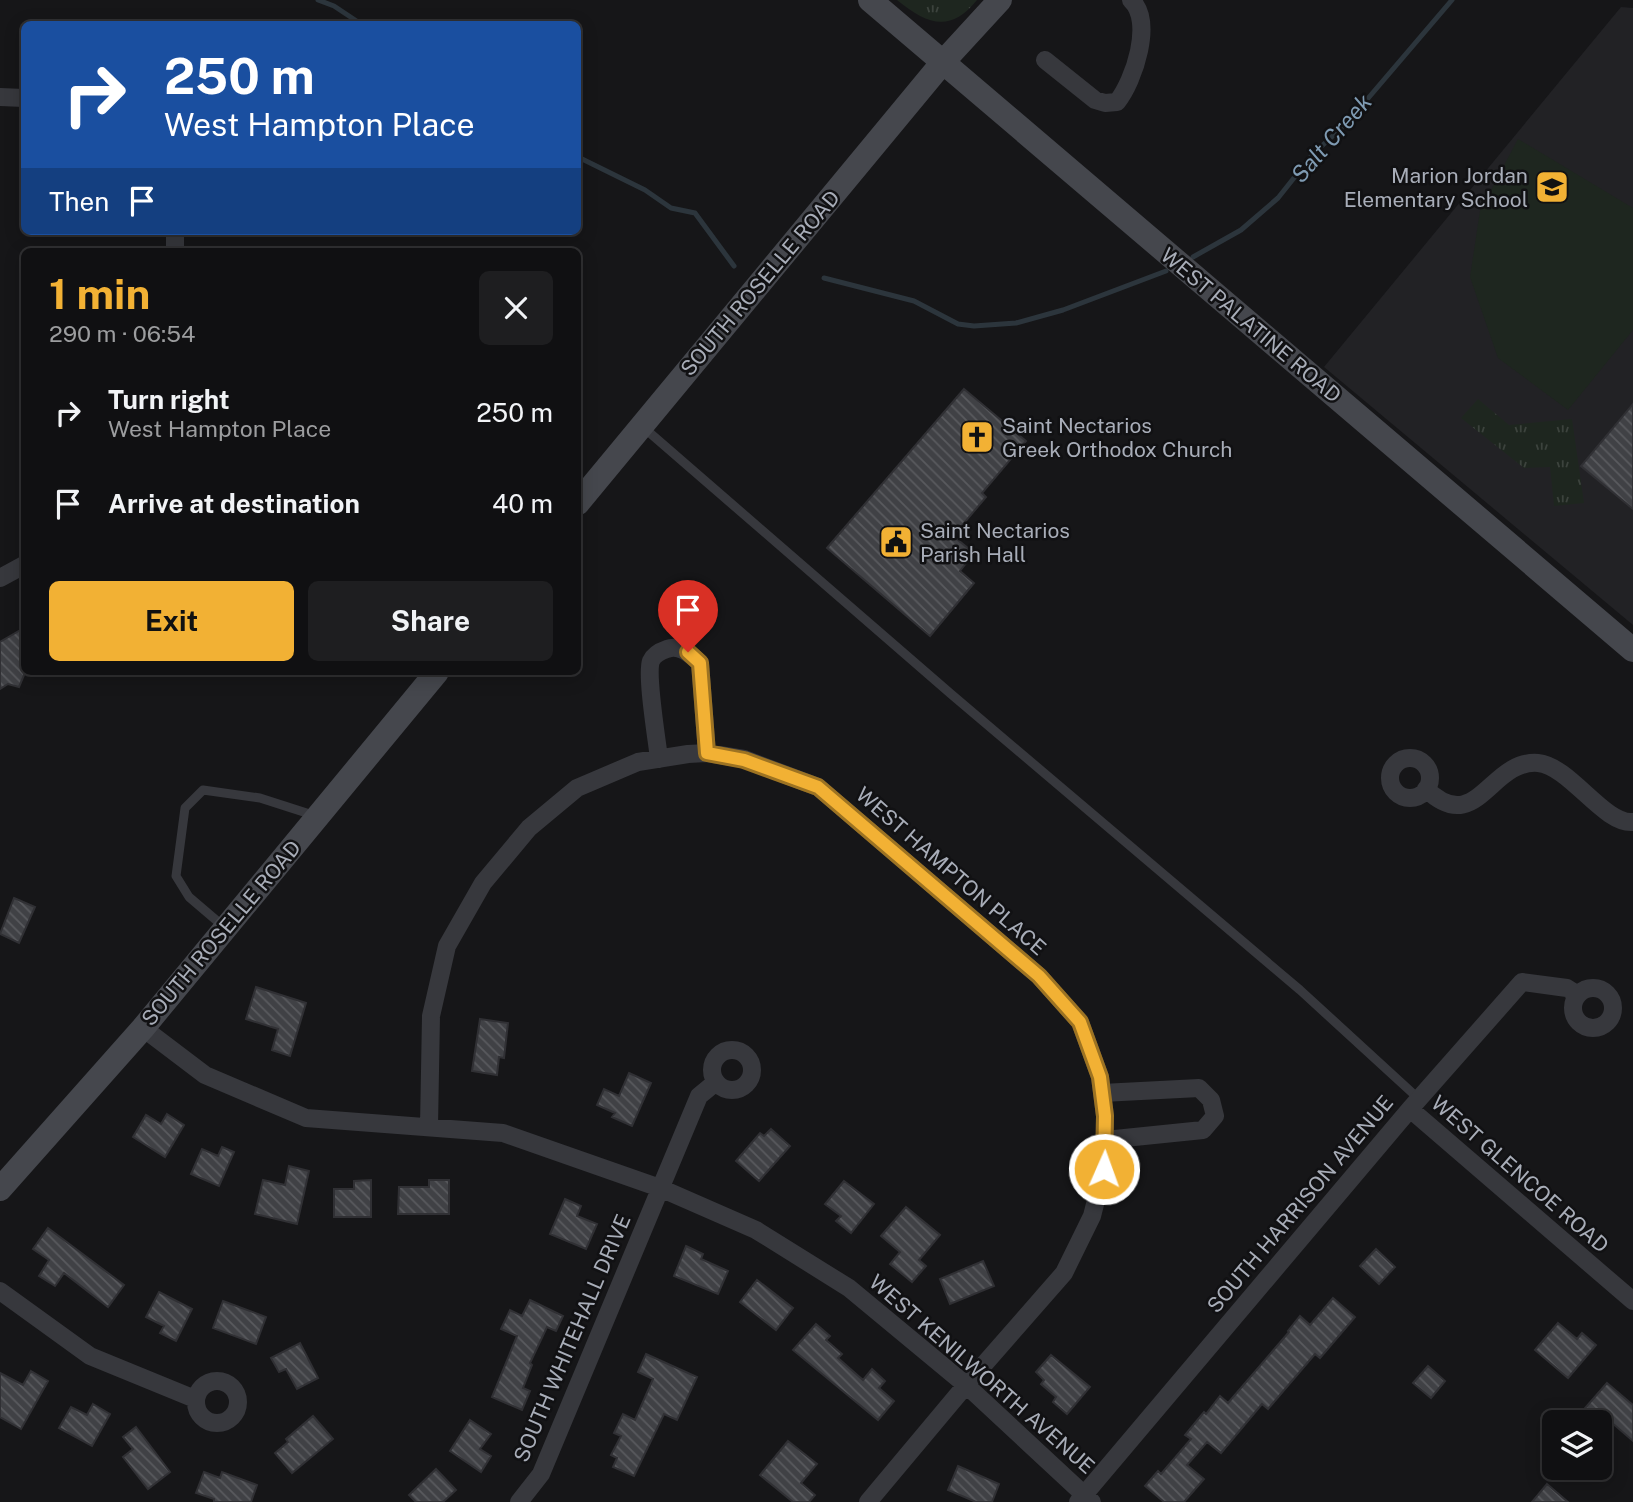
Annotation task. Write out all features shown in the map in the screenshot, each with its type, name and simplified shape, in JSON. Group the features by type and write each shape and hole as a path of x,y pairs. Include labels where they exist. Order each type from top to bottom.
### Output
{"main road":[{"name":"WEST PALATINE ROAD","path":"870,0 1633,650"},
{"name":"SOUTH ROSELLE ROAD","path":"581,499 943,62 1000,0"},
{"name":"SOUTH ROSELLE ROAD","path":"0,1189 142,1028 435,675"}],"street":[{"path":"1045,60 1095,100 1117,102 1126,90 1142,41 1141,25 1135,3 1131,0"},
{"path":"0,97 21,98"},
{"path":"0,578 21,567"},
{"path":"659,759 650,675 651,660 658,652 673,647 688,652 700,663 707,753"},
{"name":"WEST HAMPTON PLACE","path":"429,1126 431,1016 447,946 483,883 529,828 577,788 638,762 707,753 744,760 818,787 892,850 1039,976 1080,1022 1100,1077 1105,1116 1104,1169 1092,1216 1064,1273 965,1385 868,1502"},
{"path":"1426,789 1437,799 1461,806 1482,796 1503,774 1518,764 1540,763 1562,775 1618,820 1633,822"},
{"name":"SOUTH HARRISON AVENUE","path":"1085,1500 1414,1104 1522,982 1566,988 1578,995"},
{"name":"WEST KENILWORTH AVENUE","path":"142,1028 205,1075 306,1118 503,1133 660,1188 756,1230 849,1288 965,1385 1085,1500"},
{"name":"SOUTH WHITEHALL DRIVE","path":"519,1502 541,1474 699,1096 716,1082"},
{"path":"1102,1093 1199,1088 1211,1100 1215,1116 1203,1130 1105,1140"},
{"name":"WEST GLENCOE ROAD","path":"1414,1104 1633,1301"},
{"path":"0,1292 90,1356 195,1399"}],"lane":[{"path":"642,426 951,694 1300,990 1414,1104"},
{"path":"225,928 188,897 176,876 185,808 203,790 260,798 317,817"}],"shaded area":[{"name":"Marion Jordan Elementary School","path":"1621,7 1633,8 1633,625 1324,367"}],"green space":[{"path":"897,0 977,0 957,17 939,22 919,15"},
{"path":"1518,139 1633,208 1633,330 1568,410 1498,358 1470,277 1480,211"},
{"path":"1478,399 1509,425 1572,419 1584,503 1554,506 1550,467 1524,468 1461,418"}],"building":[{"name":"Saint Nectarios Parish Hall","path":"964,389 1026,441 982,493 986,497 953,536 974,553 960,571 974,583 930,636 827,548"},
{"path":"1633,404 1633,509 1581,466"},
{"path":"21,630 21,675 24,675 19,687 8,684 0,689 0,642"},
{"path":"14,898 35,907 19,943 0,934"},
{"path":"256,987 306,1003 290,1056 272,1050 278,1029 246,1019"},
{"path":"480,1019 508,1023 504,1058 499,1057 497,1075 472,1071"},
{"path":"629,1073 651,1083 632,1126 612,1117 615,1113 597,1105 604,1089 619,1096"},
{"path":"167,1114 184,1125 165,1157 133,1137 146,1115 161,1124"},
{"path":"771,1129 790,1146 759,1181 736,1161 760,1133 764,1136"},
{"path":"222,1147 234,1152 219,1186 191,1174 202,1149 218,1156"},
{"path":"289,1166 309,1171 297,1224 255,1214 263,1180 285,1185"},
{"path":"371,1180 371,1217 334,1217 334,1189 354,1189 354,1181"},
{"path":"429,1180 449,1180 449,1214 398,1214 399,1187 429,1187"},
{"path":"844,1181 874,1204 851,1233 836,1221 841,1216 825,1204"},
{"path":"565,1199 581,1206 577,1216 597,1224 586,1249 550,1234"},
{"path":"906,1207 940,1235 919,1260 926,1266 912,1282 890,1264 900,1252 881,1236"},
{"path":"48,1228 124,1285 108,1307 64,1273 55,1286 39,1276 49,1260 33,1249"},
{"path":"686,1246 703,1254 701,1259 728,1271 718,1294 674,1276"},
{"path":"1376,1249 1395,1267 1379,1284 1360,1266"},
{"path":"983,1261 994,1286 950,1304 940,1279"},
{"path":"757,1280 793,1308 776,1330 740,1302"},
{"path":"159,1292 192,1309 176,1341 160,1333 164,1326 146,1317"},
{"path":"1333,1298 1355,1317 1320,1358 1315,1354 1268,1409 1262,1404 1221,1453 1207,1442 1187,1465 1204,1479 1184,1502 1164,1502 1145,1486 1158,1471 1161,1474 1191,1439 1185,1435 1204,1412 1206,1414 1220,1396 1228,1403 1300,1316 1310,1325"},
{"path":"530,1300 563,1316 556,1331 547,1327 530,1363 532,1365 523,1388 530,1391 522,1410 492,1397 517,1336 501,1329 510,1310 522,1316"},
{"path":"223,1301 266,1317 256,1344 213,1328"},
{"path":"1558,1323 1577,1339 1582,1333 1596,1345 1568,1378 1535,1350"},
{"path":"816,1324 830,1336 826,1340 842,1354 838,1358 863,1380 872,1369 885,1381 879,1388 894,1401 878,1420 793,1350"},
{"path":"300,1343 318,1378 297,1389 286,1369 279,1372 271,1358"},
{"path":"646,1354 697,1377 677,1420 664,1414 634,1476 613,1467 617,1458 611,1455 621,1436 614,1433 623,1414 635,1420 653,1379 638,1372"},
{"path":"1051,1355 1090,1387 1067,1414 1053,1402 1056,1397 1041,1384 1044,1380 1036,1372"},
{"path":"1428,1366 1445,1381 1431,1398 1413,1383"},
{"path":"31,1371 48,1381 21,1429 0,1417 0,1373 23,1385"},
{"path":"1607,1383 1633,1405 1633,1441 1612,1423 1612,1410 1583,1410"},
{"path":"93,1404 110,1414 92,1446 59,1428 71,1407 87,1415"},
{"path":"313,1416 333,1439 292,1473 275,1453 288,1442 286,1439"},
{"path":"470,1420 491,1434 480,1449 491,1456 481,1472 450,1451"},
{"path":"136,1427 170,1472 148,1489 123,1457 133,1449 123,1437"},
{"path":"788,1441 817,1464 801,1483 815,1495 809,1502 793,1502 760,1475"},
{"path":"958,1466 999,1484 992,1502 976,1502 948,1490"},
{"path":"436,1469 456,1490 443,1502 416,1502 409,1495"},
{"path":"204,1472 220,1478 222,1472 257,1485 251,1502 214,1502 214,1499 196,1493"},
{"path":"1547,1484 1568,1502 1532,1502"}],"waterway":[{"name":"Salt Creek","path":"318,0 334,6 356,21"},
{"name":"Salt Creek","path":"1193,257 1241,230 1278,198 1313,154 1347,123 1452,0"},
{"name":"Salt Creek","path":"581,158 645,190 671,208 695,213 734,266"},
{"name":"Salt Creek","path":"824,278 914,301 958,324 974,326 1016,323 1063,310 1166,271"}],"place":[{"name":"Marion Jordan Elementary School","path":"1552,187"},
{"name":"Saint Nectarios Greek Orthodox Church","path":"977,437"},
{"name":"Saint Nectarios Parish Hall","path":"896,542"}],"route":[{"path":"688,652 700,663 707,753 744,760 818,787 1039,976 1080,1022 1100,1077 1105,1116 1104,1169"}]}
